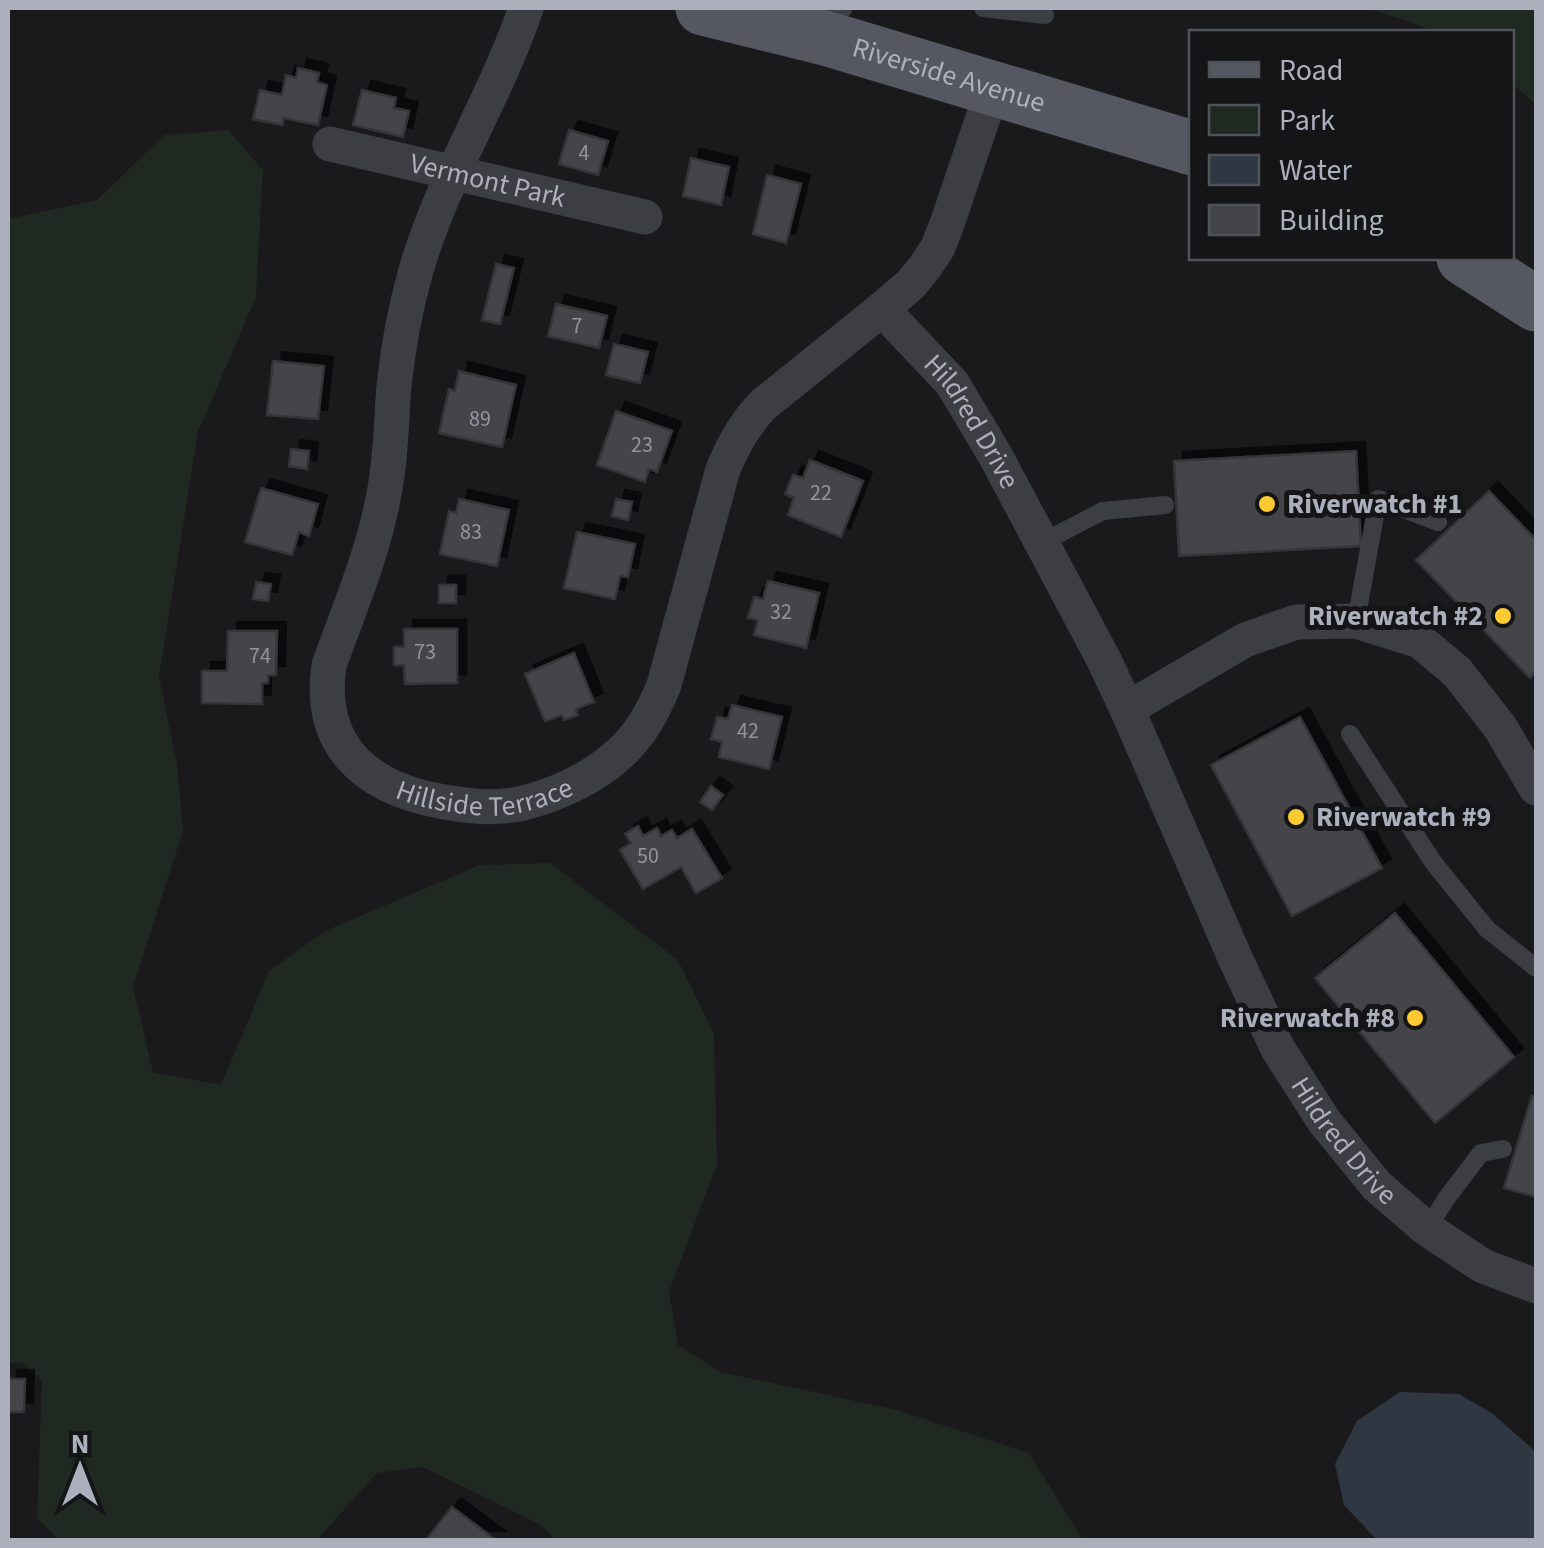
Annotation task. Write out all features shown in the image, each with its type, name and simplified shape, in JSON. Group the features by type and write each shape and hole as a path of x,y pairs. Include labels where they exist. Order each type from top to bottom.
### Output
{"main road":[{"name":"Riverside Avenue","path":"703,8 835,23 993,88 1189,147"},
{"path":"1467,260 1536,304"}],"street":[{"name":"Hillside Terrace","path":"526,8 430,224 414,276 394,383 390,458 376,534 329,665 328,711 347,754 367,773 418,797 478,806 522,804 596,771 638,736 664,685 733,445 748,420 764,404 911,284 938,247 993,88"},
{"name":"Vermont Park","path":"330,144 644,217"},
{"name":"Hildred Drive","path":"882,309 952,383 995,455 1104,660 1278,1049 1324,1120 1376,1186 1427,1229 1483,1266 1536,1286"},
{"path":"1126,708 1245,640 1296,622 1356,621 1420,640 1457,672 1500,727 1536,788"}],"lane":[{"path":"983,8 1045,16"},
{"path":"1356,621 1378,499 1438,522"},
{"path":"1042,542 1103,511 1165,504"},
{"path":"1350,734 1433,862 1488,929 1536,968"},
{"path":"1427,1229 1481,1153 1503,1149"}],"green space":[{"path":"1366,8 1536,8 1536,105 1514,85 1514,30 1429,30"},
{"path":"228,130 263,170 256,297 198,432 159,677 177,764 183,831 133,987 153,1072 221,1085 269,971 325,931 480,865 550,863 678,960 714,1034 717,1164 669,1292 678,1345 721,1372 897,1410 1029,1453 1083,1540 556,1540 541,1525 423,1467 377,1473 317,1540 59,1540 37,1518 42,1380 21,1362 8,1363 8,219 97,200 164,135"}],"water":[{"path":"1400,1392 1459,1394 1493,1414 1536,1452 1536,1540 1377,1540 1344,1505 1335,1464 1357,1421"}],"building":[{"path":"298,68 319,73 317,82 327,85 318,125 284,118 282,125 253,119 260,90 282,95 286,75 296,78"},
{"path":"362,90 396,98 394,108 409,111 403,137 353,125"},
{"path":"569,130 608,141 598,175 559,164"},
{"path":"691,158 729,167 721,205 683,196"},
{"path":"767,175 801,184 786,243 753,234"},
{"path":"496,264 514,268 500,324 482,320"},
{"path":"556,304 607,316 599,348 548,336"},
{"path":"614,344 648,352 640,383 606,375"},
{"path":"273,361 324,366 318,419 267,415"},
{"path":"459,371 516,385 502,447 439,433 449,389 455,391"},
{"path":"616,411 672,431 657,472 649,469 645,482 597,465"},
{"path":"291,449 309,451 307,469 289,466"},
{"name":"Riverwatch #1","path":"1356,451 1361,546 1179,556 1174,461"},
{"path":"810,460 863,481 841,537 788,515 794,498 785,494 793,475 803,478"},
{"path":"261,488 318,504 309,536 299,532 292,555 245,542"},
{"name":"Riverwatch #2","path":"1489,491 1536,540 1536,671 1530,678 1416,560"},
{"path":"459,499 509,510 497,566 440,554 449,511 456,513"},
{"path":"616,499 632,502 628,520 612,516"},
{"path":"577,532 635,544 628,577 620,576 615,599 564,588"},
{"path":"768,581 819,593 806,648 754,635 758,620 748,618 754,597 763,599"},
{"path":"256,582 271,584 268,601 253,599"},
{"path":"439,585 456,585 456,603 439,603"},
{"path":"404,629 457,629 457,683 405,684 404,665 394,665 394,647 404,647"},
{"path":"228,631 277,631 276,675 268,675 268,683 262,683 262,704 202,703 202,671 227,671"},
{"path":"574,653 594,702 576,709 578,715 545,721 525,674"},
{"path":"732,705 782,717 769,769 719,757 722,742 711,739 717,717 728,719"},
{"name":"Riverwatch #9","path":"1300,717 1382,868 1292,916 1211,765"},
{"path":"711,786 723,795 712,810 700,802"},
{"path":"638,826 643,836 657,828 661,836 672,830 677,838 692,829 722,878 696,893 681,867 643,889 620,850 631,843 625,834"},
{"name":"Riverwatch #8","path":"1395,913 1514,1057 1435,1123 1315,978"},
{"path":"1532,1096 1536,1097 1536,1197 1504,1188"},
{"path":"8,1379 25,1379 24,1412 8,1412"},
{"path":"452,1507 496,1540 426,1540"}],"place":[{"name":"Riverwatch #1","path":"1267,504"},
{"name":"Riverwatch #2","path":"1503,616"},
{"name":"Riverwatch #9","path":"1296,817"},
{"name":"Riverwatch #8","path":"1415,1018"}]}
